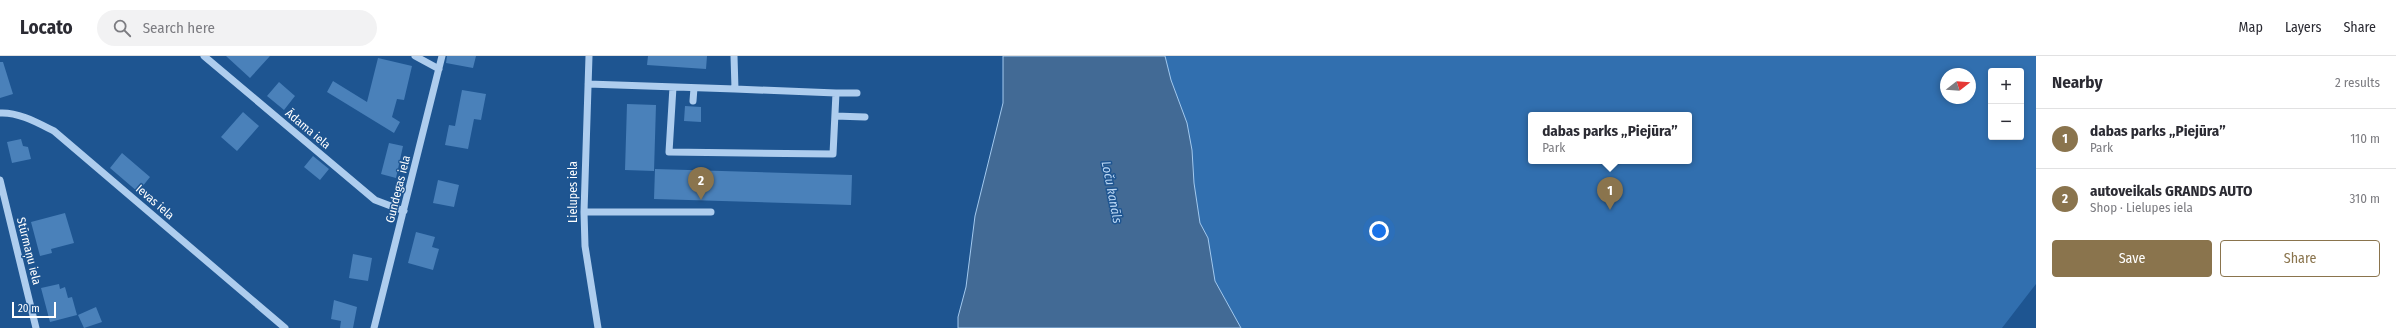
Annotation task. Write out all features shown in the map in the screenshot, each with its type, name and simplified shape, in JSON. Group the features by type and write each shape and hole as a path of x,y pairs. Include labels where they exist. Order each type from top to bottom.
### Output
{"street":[{"name":"Ādama iela","path":"204,56 375,200 404,211"},
{"path":"415,56 439,69"},
{"name":"Gundegas iela","path":"374,328 442,56"},
{"name":"Lielupes iela","path":"589,56 584,212 585,246 598,328"},
{"path":"734,56 735,89"},
{"path":"588,84 857,93"},
{"path":"673,87 669,152 833,154 836,93"},
{"path":"693,102 694,88"},
{"name":"Ievas iela","path":"0,112 9,112 35,121 60,136 285,328"},
{"path":"835,116 865,117"},
{"name":"Stūrmaņu iela","path":"0,180 36,328"},
{"path":"584,212 711,212"}],"shaded area":[{"path":"1158,56 2036,56 2036,284 2002,328 1220,328"}],"water":[{"name":"Loču kanāls","path":"1003,56 1165,56 1171,80 1187,123 1192,150 1194,183 1200,223 1208,238 1215,281 1241,328 958,328 958,317 966,287 975,216 1003,103"}],"building":[{"path":"226,56 270,56 250,78"},
{"path":"447,56 476,56 473,68 446,63"},
{"path":"648,56 707,56 706,69 647,65"},
{"path":"378,58 412,66 404,100 397,99 392,117 400,122 394,133 327,92 333,81 367,102"},
{"path":"0,62 3,62 13,94 0,98"},
{"path":"279,82 295,96 284,110 267,96"},
{"path":"462,90 486,94 481,120 474,119 468,149 445,145 449,125 455,126"},
{"path":"627,104 656,105 654,171 625,170"},
{"path":"685,106 701,107 701,122 684,121"},
{"path":"243,112 259,126 237,151 221,137"},
{"path":"21,139 23,146 28,147 31,159 12,163 7,142"},
{"path":"389,143 403,146 396,178 381,174"},
{"path":"122,153 150,177 138,192 110,168"},
{"path":"313,156 329,169 320,180 304,167"},
{"path":"655,169 852,175 851,205 654,199"},
{"path":"438,180 459,185 454,207 433,203"},
{"path":"65,213 74,243 51,249 52,253 40,256 31,222"},
{"path":"416,232 435,237 432,247 439,249 433,270 408,263"},
{"path":"353,254 372,258 368,281 349,278"},
{"path":"59,284 60,289 65,287 68,298 72,297 77,315 50,322 41,288"},
{"path":"334,300 357,307 353,328 340,328 341,321 331,319"},
{"path":"96,307 102,322 84,328 78,315"}],"place":[{"name":"autoveikals GRANDS AUTO","path":"701,200"},
{"name":"dabas parks „Piejūra”","path":"1610,210"}]}
